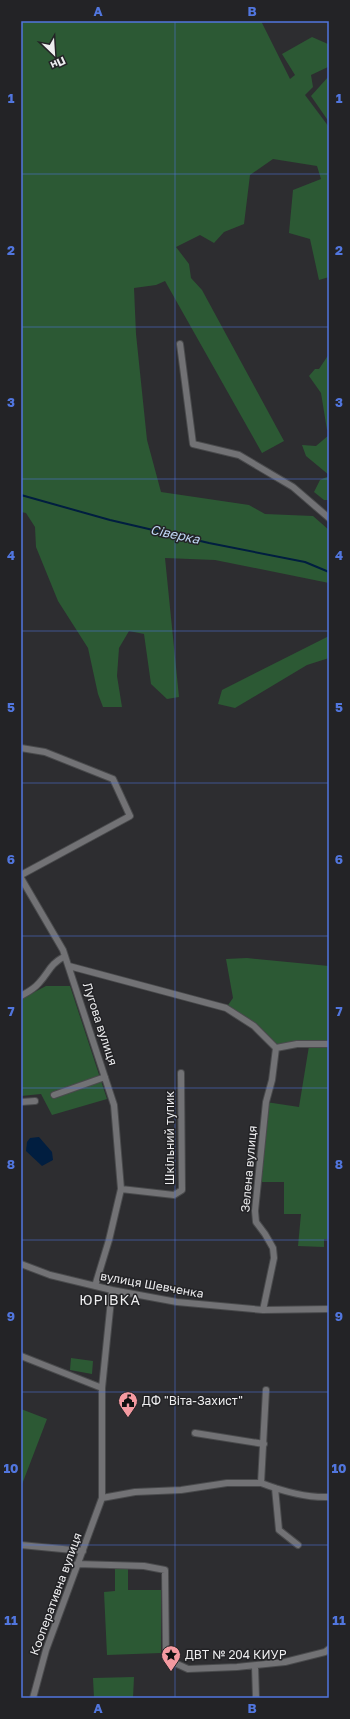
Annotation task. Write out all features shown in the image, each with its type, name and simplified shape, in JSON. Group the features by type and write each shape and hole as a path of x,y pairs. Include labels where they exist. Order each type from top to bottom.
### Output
{"street":[{"path":"180,344 193,444 239,455 293,487 329,518"},
{"path":"21,748 45,752 113,779 130,816 21,877"},
{"name":"Лугова вулиця","path":"21,877 65,956 114,1105 121,1189 109,1240 95,1286"},
{"path":"21,996 36,987 55,962 65,956"},
{"path":"69,966 226,1008 254,1026 276,1048 297,1044 329,1044"},
{"name":"Зелена вулиця","path":"263,1310 274,1258 273,1248 256,1222 254,1211 266,1102 272,1080 276,1048"},
{"name":"Шкільний тупик","path":"121,1189 174,1195 182,1190 181,1073"},
{"path":"54,1095 105,1077"},
{"path":"21,1102 35,1101"},
{"name":"вулиця Шевченка","path":"21,1264 50,1275 95,1286 177,1302 263,1310 329,1309"},
{"name":"Кооперативна вулиця","path":"33,1698 46,1650 102,1498 102,1388 112,1290"},
{"path":"21,1356 102,1388"},
{"path":"261,1483 266,1390"},
{"path":"195,1433 264,1444"},
{"path":"102,1498 135,1492 181,1490 227,1483 261,1483 275,1488 317,1498 329,1497"},
{"path":"275,1488 279,1530 298,1545"},
{"path":"21,1545 83,1551"},
{"path":"77,1564 144,1566 165,1570 166,1659 188,1669 255,1666 285,1662 325,1652 329,1649"},
{"path":"255,1666 256,1698"}],"green space":[{"path":"21,21 261,21 290,79 295,75 282,54 312,37 328,44 328,67 311,75 313,87 305,95 329,127 329,277 319,280 310,239 289,233 293,190 321,179 317,166 273,159 250,175 244,224 224,232 214,243 200,235 176,247 189,264 191,278 202,290 284,441 262,453 165,281 156,285 134,288 136,334 147,440 161,492 249,505 265,514 313,516 329,530 329,583 215,560 165,558 179,697 167,699 151,684 144,634 129,631 119,648 117,676 122,707 103,707 98,694 88,648 58,601 36,547 35,527 26,513 21,512"},
{"path":"329,76 329,122 311,96"},
{"path":"329,354 329,429 327,430 321,393 309,376 315,369 319,369"},
{"path":"329,435 329,475 306,456 302,445 316,446"},
{"path":"329,476 329,500 324,500 314,492 320,480"},
{"path":"329,636 329,658 307,665 235,708 218,704 222,690"},
{"path":"247,958 329,966 329,1239 324,1239 324,1247 298,1246 301,1214 284,1214 284,1182 258,1182 266,1102 299,1107 309,1046 276,1048 254,1026 226,1008 233,998 226,959"},
{"path":"46,986 70,986 107,1099 52,1115 41,1094 21,1096 21,999"},
{"path":"71,1358 93,1361 92,1374 70,1370"},
{"path":"21,1409 47,1419 21,1487"},
{"path":"115,1568 128,1569 128,1590 161,1590 161,1653 107,1655 104,1592 115,1591"},
{"path":"134,1677 133,1698 94,1698 93,1678"}],"water":[{"path":"39,1137 52,1152 53,1160 42,1166 26,1151 27,1142 30,1138"}],"waterway":[{"name":"Сіверка","path":"21,495 110,520 209,543 305,562 329,572"}],"place":[{"name":"ДФ \"Віта-Захист\"","path":"128,1418"},
{"name":"ДВТ № 204 КИУР","path":"171,1672"}],"district":[{"name":"ЮРІВКА","path":"110,1300"}]}
